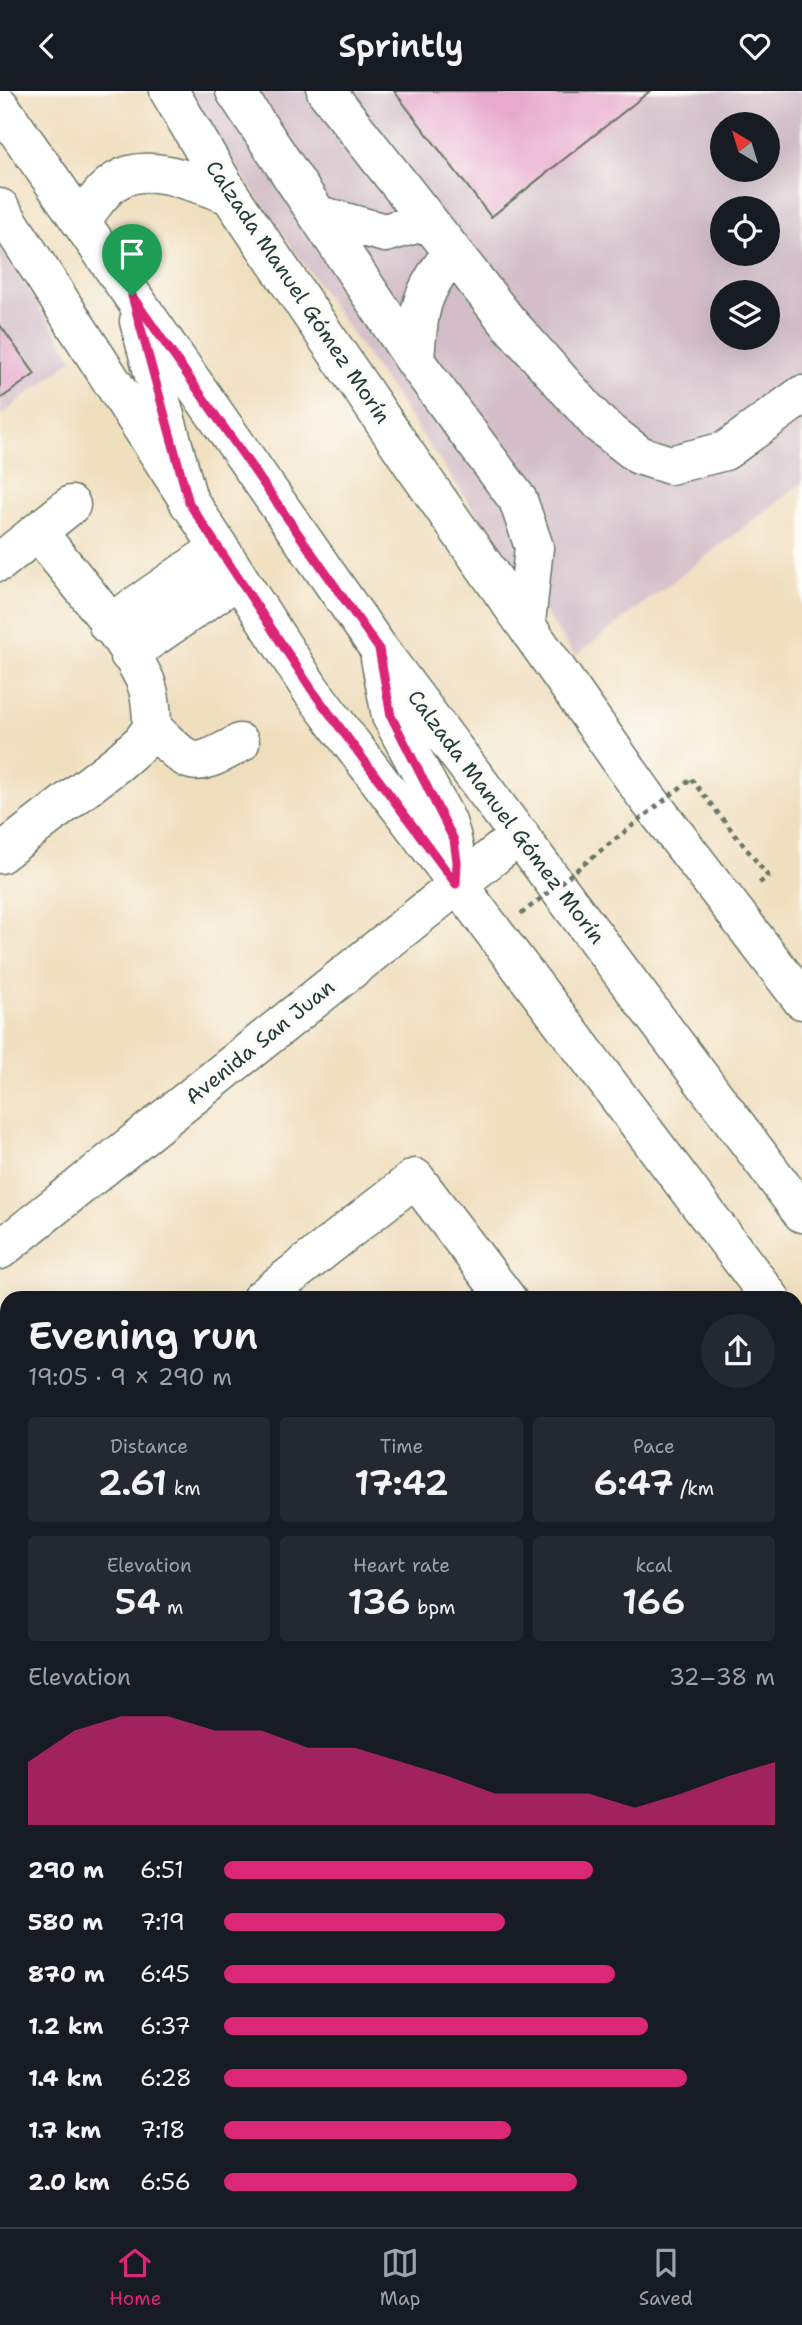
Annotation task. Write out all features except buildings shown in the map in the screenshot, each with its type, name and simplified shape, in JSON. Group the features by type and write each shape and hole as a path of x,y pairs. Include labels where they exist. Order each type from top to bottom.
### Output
{"street":[{"name":"Calzada Manuel Gómez Morín","path":"169,91 230,194 414,466 645,795 802,1000"},
{"path":"235,91 415,361 518,500 534,547 526,623"},
{"path":"326,91 426,221 508,321 599,424 639,455 670,465 725,451 802,395"},
{"name":"Calzada Manuel Gómez Morín","path":"0,106 14,142 81,221 379,649 802,1213"},
{"path":"81,221 104,192 118,180 135,174 151,173 180,179 230,194"},
{"path":"0,208 312,690 765,1291"},
{"path":"319,215 385,233 426,221"},
{"path":"415,361 418,313 426,288 452,253"},
{"path":"132,296 189,503"},
{"path":"0,562 71,505"},
{"path":"0,854 119,762 142,742 152,728 152,708 145,682 119,640 38,532"},
{"path":"119,640 228,564"},
{"path":"379,649 391,716 454,840 456,884"},
{"path":"152,728 187,761 207,761 240,743"},
{"name":"Avenida San Juan","path":"0,1249 520,835"},
{"path":"271,1291 415,1178 501,1291"}],"path":[{"path":"521,914 691,779 768,876"}],"shaded area":[{"path":"184,91 802,91 802,483 575,656"},
{"path":"0,246 73,359 0,416"}],"route":[{"path":"132,296 379,649 391,716 454,840 456,884 312,690 189,503 132,296"}]}
